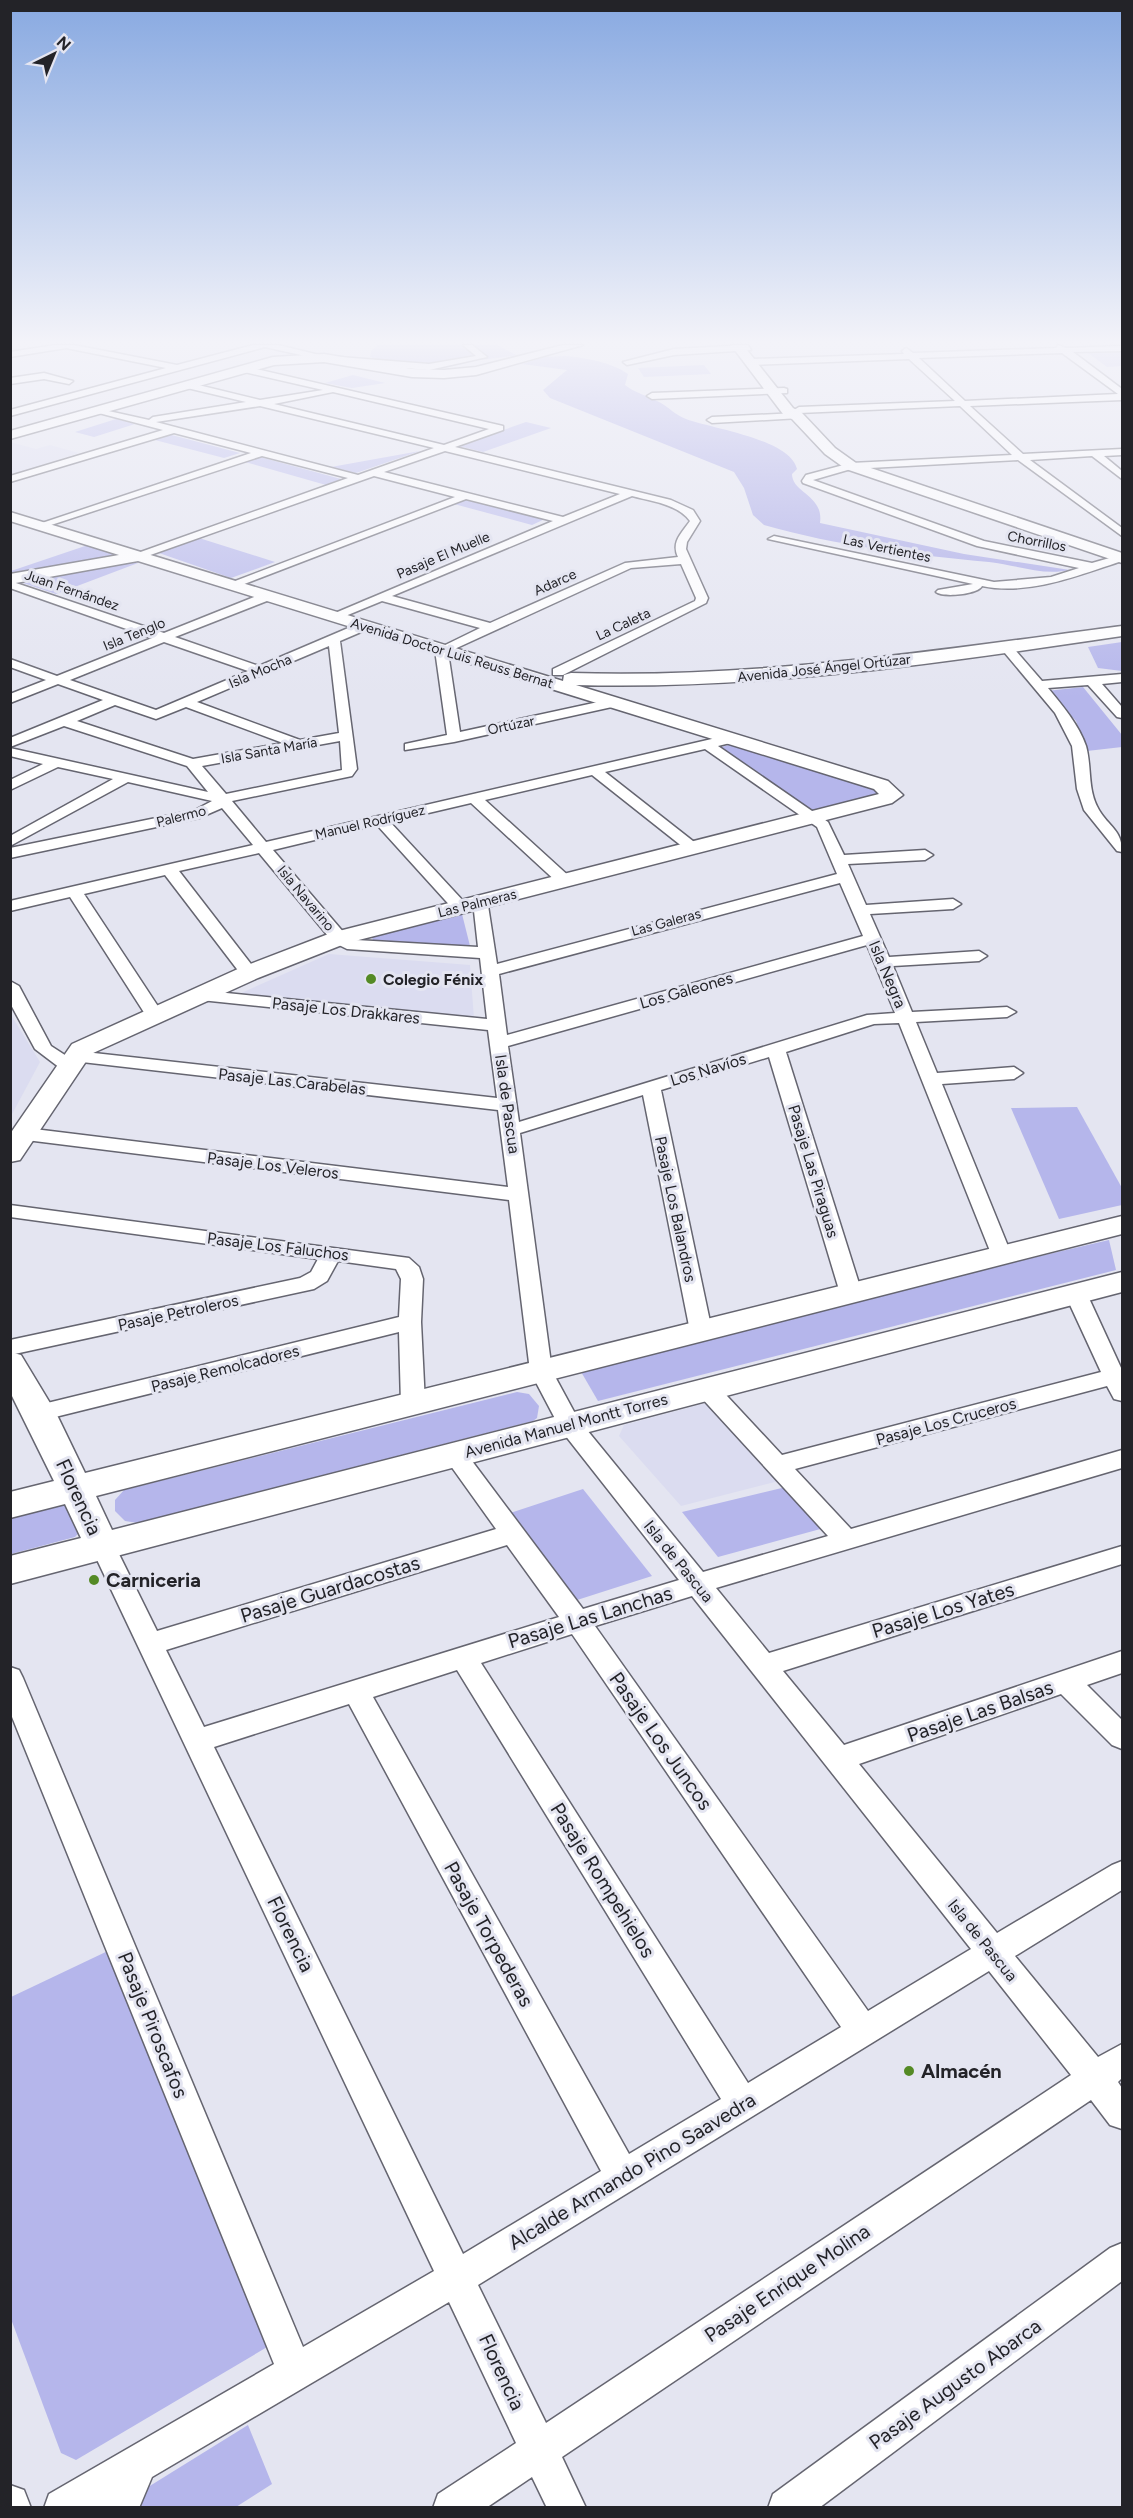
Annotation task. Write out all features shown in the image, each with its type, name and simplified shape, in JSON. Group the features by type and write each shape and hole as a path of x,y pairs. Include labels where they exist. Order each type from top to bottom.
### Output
{"street":[{"path":"10,479 65,463"},
{"path":"41,525 233,463"},
{"path":"299,463 359,478"},
{"path":"10,579 138,556 403,463"},
{"path":"509,463 674,504 693,514 693,524 680,546 686,560"},
{"path":"845,463 1121,558"},
{"name":"Chorrillos","path":"916,463 850,466 810,477 807,481 981,544 1088,566"},
{"path":"1027,463 1122,533"},
{"path":"1106,463 1122,476"},
{"path":"374,473 564,521"},
{"name":"Pasaje El Muelle","path":"334,616 631,493"},
{"path":"234,585 466,496"},
{"name":"Avenida Doctor Luis Reuss Bernat","path":"10,516 881,785 893,793"},
{"path":"1099,517 1122,516"},
{"name":"Las Vertientes","path":"774,540 994,585"},
{"name":"Las Vertientes","path":"942,592 1046,581 1088,566 1121,558"},
{"name":"La Caleta","path":"558,672 701,602 686,560"},
{"name":"Adarce","path":"441,650 629,565 686,560"},
{"name":"Juan Fernández","path":"10,585 260,671"},
{"name":"Isla Tenglo","path":"10,699 268,596"},
{"path":"382,597 490,627"},
{"name":"Isla Mocha","path":"113,700 156,715 364,626"},
{"name":"Avenida José Ángel Ortúzar","path":"523,675 615,681 721,679 841,668 1122,631"},
{"path":"334,639 346,736"},
{"path":"1005,646 1061,712 1079,746 1084,789 1091,810 1122,848"},
{"path":"441,650 454,738"},
{"path":"10,663 113,700"},
{"path":"1039,685 1122,678"},
{"path":"1092,681 1122,714"},
{"path":"10,743 113,700"},
{"path":"187,703 300,744"},
{"name":"Ortúzar","path":"410,747 612,703"},
{"path":"64,721 192,763"},
{"name":"Isla Santa María","path":"192,763 346,736"},
{"name":"Palermo","path":"10,853 199,814 216,806 222,799 347,773 350,769 346,736"},
{"name":"Manuel Rodríguez","path":"10,906 729,739"},
{"name":"Isla Negra","path":"707,744 816,817 823,825 907,1019 1002,1256"},
{"path":"10,752 222,799"},
{"path":"10,786 55,763"},
{"name":"Isla Navarino","path":"192,763 339,938 353,945 488,962"},
{"path":"594,770 693,848"},
{"path":"10,842 125,778"},
{"name":"Las Palmeras","path":"73,1062 88,1044 249,973 339,938 885,800 893,793"},
{"path":"474,798 565,880"},
{"path":"380,820 471,904"},
{"path":"837,860 925,855"},
{"path":"168,869 249,973"},
{"name":"Las Galeras","path":"488,962 816,882 845,877"},
{"path":"74,891 154,1014"},
{"name":"Isla de Pascua","path":"471,904 488,962 541,1371 569,1424 993,1953 1108,2069 1122,2113"},
{"path":"860,910 953,904"},
{"name":"Los Galeones","path":"497,1034 873,938"},
{"path":"883,962 979,956"},
{"path":"10,986 44,1049 73,1062 18,1144"},
{"name":"Pasaje Los Drakkares","path":"197,995 497,1034"},
{"name":"Los Navíos","path":"511,1130 873,1019 1007,1012"},
{"name":"Pasaje Las Piraguas","path":"776,1049 851,1293"},
{"name":"Pasaje Las Carabelas","path":"73,1062 508,1105"},
{"path":"931,1079 1014,1073"},
{"name":"Pasaje Los Balandros","path":"651,1087 701,1331"},
{"name":"Pasaje Los Veleros","path":"18,1144 519,1195"},
{"name":"Pasaje Los Faluchos","path":"10,1211 331,1254 394,1260 408,1267 412,1279 410,1322 413,1404"},
{"path":"10,1504 1122,1225"},
{"name":"Pasaje Petroleros","path":"10,1348 306,1284 319,1276 331,1254"},
{"name":"Avenida Manuel Montt Torres","path":"10,1570 1122,1281"},
{"path":"1076,1294 1119,1384"},
{"name":"Pasaje Remolcadores","path":"39,1413 410,1322"},
{"name":"Florencia","path":"10,1363 39,1413 458,2277 567,2508"},
{"name":"Pasaje Los Cruceros","path":"777,1466 1119,1384"},
{"path":"706,1388 846,1540"},
{"name":"Pasaje Los Juncos","path":"455,1455 577,1621 863,2031"},
{"name":"Pasaje Las Lanchas","path":"197,1741 697,1584 1122,1459"},
{"name":"Pasaje Guardacostas","path":"150,1644 511,1534"},
{"name":"Pasaje Los Yates","path":"763,1666 1122,1555"},
{"name":"Pasaje Rompehielos","path":"464,1657 743,2104"},
{"name":"Pasaje Las Balsas","path":"838,1759 1122,1662"},
{"name":"Pasaje Piroscafos","path":"10,1678 295,2372"},
{"path":"1066,1681 1122,1737"},
{"name":"Pasaje Torpederas","path":"355,1690 623,2177"},
{"name":"Alcalde Armando Pino Saavedra","path":"63,2508 458,2277 1122,1874"},
{"name":"Pasaje Enrique Molina","path":"452,2508 538,2448 1108,2069"},
{"name":"Pasaje Augusto Abarca","path":"787,2508 1122,2260"},
{"path":"119,2508 139,2463"}],"shaded area":[{"path":"11,463 50,463 11,475"},
{"path":"247,463 280,463 341,479 326,485"},
{"path":"356,463 387,463 356,473 331,467"},
{"path":"710,463 793,463 797,469 792,474 793,480 817,506 820,523 964,554 1070,570 1039,571 989,562 876,549 819,539 764,525 753,515 744,488 734,472"},
{"path":"469,498 547,518 532,525 454,504"},
{"path":"199,538 275,562 231,578 159,553"},
{"path":"88,545 111,551 113,557 11,575 11,571"},
{"path":"132,562 138,563 56,594 23,583"},
{"path":"1122,642 1122,671 1098,668 1088,647"},
{"path":"1083,687 1122,735 1122,747 1087,751 1076,721 1047,691"},
{"path":"733,744 873,788 882,795 813,813 717,748"},
{"path":"461,910 471,950 375,943 369,933"},
{"name":"Colegio Fénix","path":"329,954 470,965 474,1019 239,994"},
{"path":"11,1015 40,1062 11,1116"},
{"path":"1077,1107 1122,1188 1122,1205 1059,1219 1011,1108"},
{"path":"1109,1240 1116,1270 598,1401 580,1370 844,1302"},
{"path":"517,1392 529,1394 539,1406 537,1418 533,1421 138,1523 125,1521 115,1511 115,1500 124,1490"},
{"path":"710,1402 783,1480 681,1506 619,1436 624,1425"},
{"path":"786,1487 824,1528 718,1557 682,1512"},
{"path":"583,1489 652,1576 574,1601 507,1514"},
{"path":"62,1500 74,1504 84,1527 75,1537 11,1554 11,1513"},
{"path":"112,1949 274,2343 76,2460 61,2453 11,2319 11,1997"},
{"path":"248,2425 272,2484 236,2507 127,2508 132,2497"}],"place":[{"name":"Colegio Fénix","path":"371,979"},
{"name":"Carniceria","path":"94,1580"},
{"name":"Almacén","path":"909,2071"}]}
